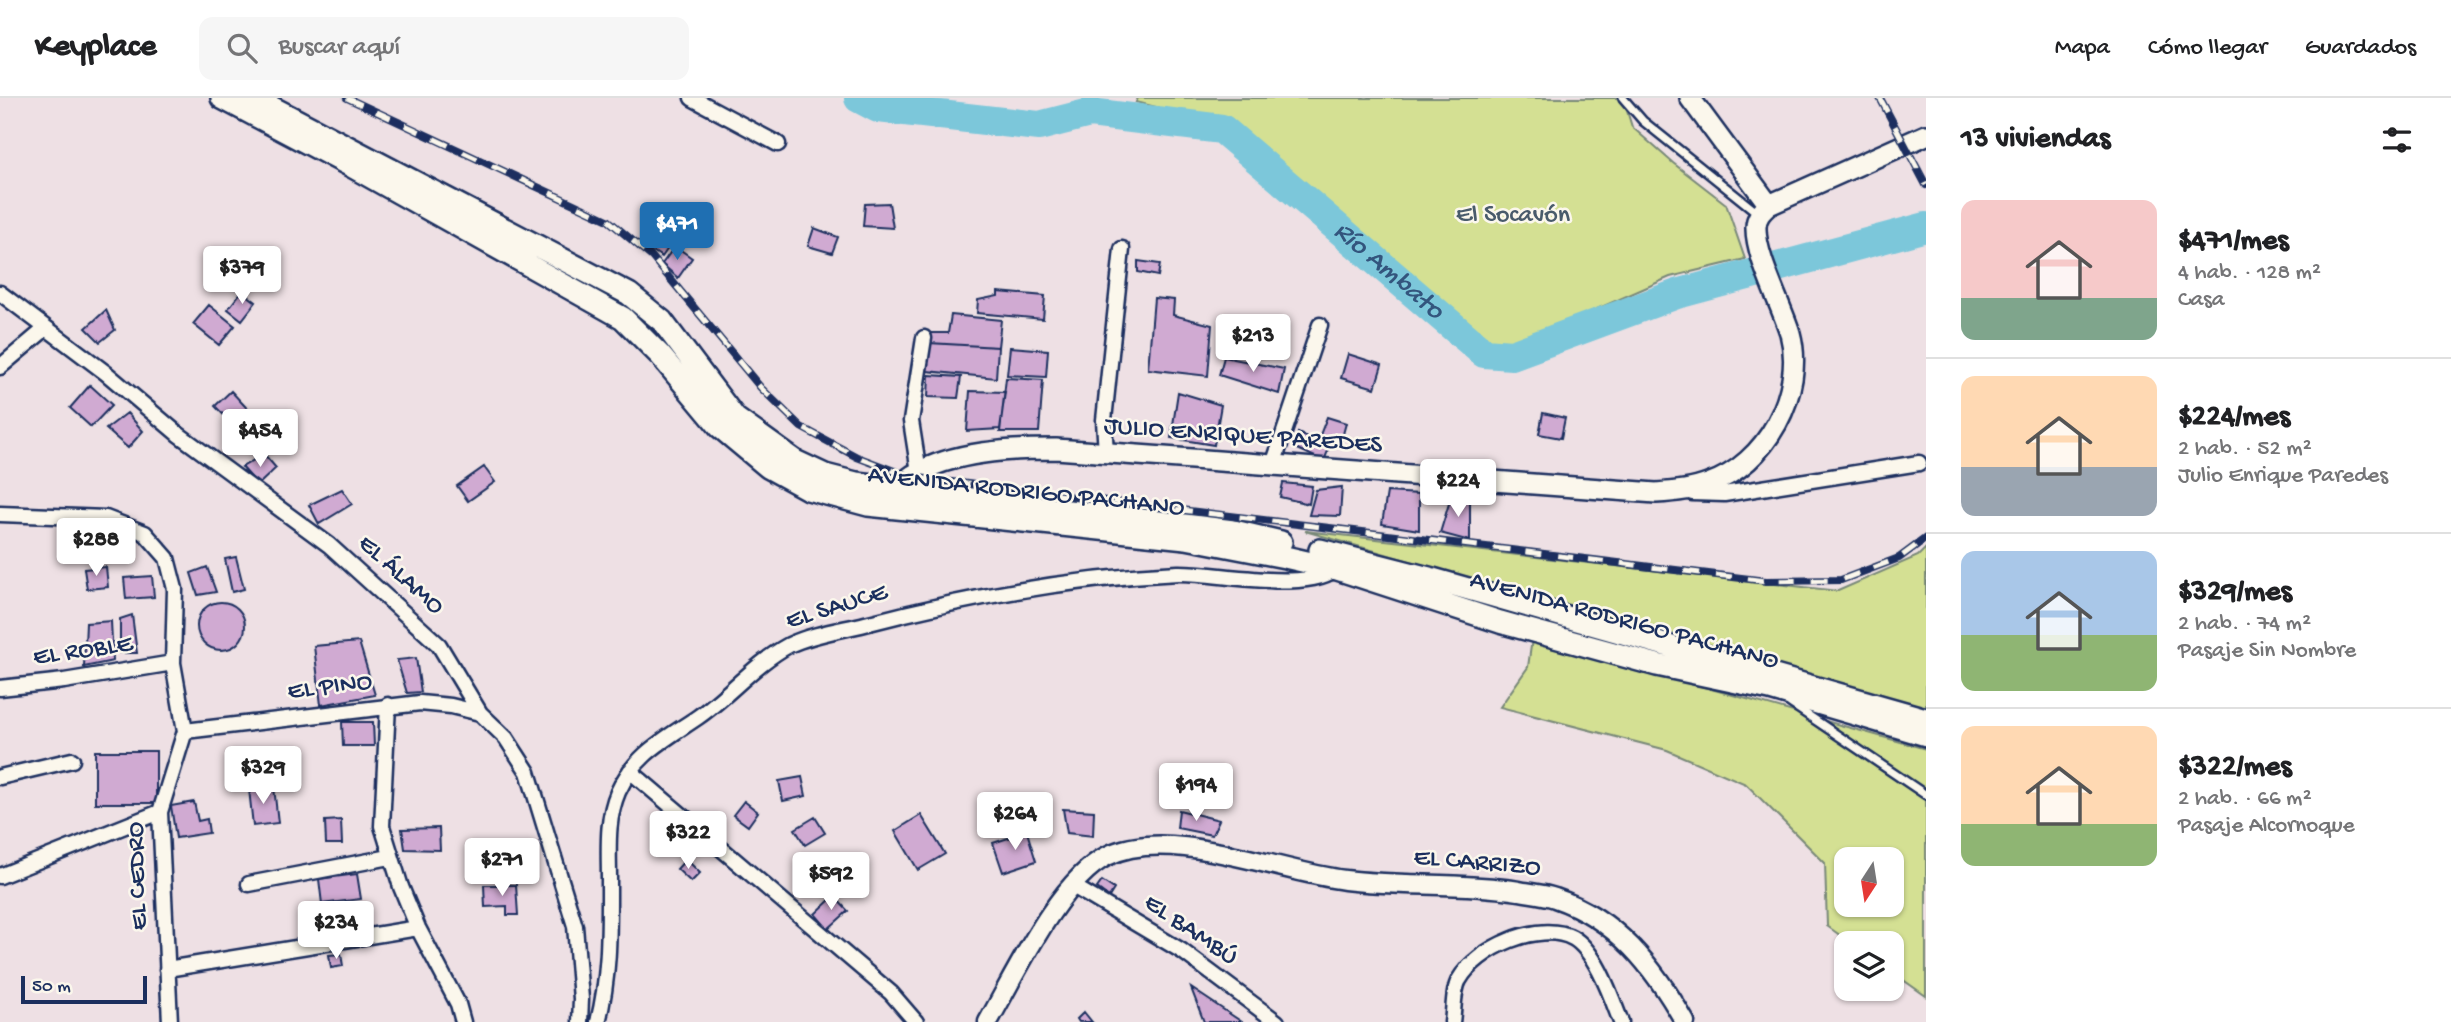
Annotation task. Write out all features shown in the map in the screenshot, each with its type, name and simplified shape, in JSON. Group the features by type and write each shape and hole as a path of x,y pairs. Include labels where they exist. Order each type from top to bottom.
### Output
{"main road":[{"name":"AVENIDA RODRIGO PACHANO","path":"222,98 353,167 623,318 644,337 720,427 768,467 808,489 838,499 897,498 1340,562 1926,719"},
{"name":"AVENIDA RODRIGO PACHANO","path":"254,98 629,294 662,321 735,418 786,456 825,475 897,498"},
{"path":"1690,98 1764,209 1926,135"},
{"name":"JULIO ENRIQUE PAREDES","path":"897,498 919,472 995,451 1056,449 1627,492 1673,492 1710,484 1745,463 1769,437 1782,412 1792,378 1790,335 1758,242 1756,226 1764,209"},
{"name":"AVENIDA RODRIGO PACHANO","path":"1340,562 1500,622 1657,665 1770,689 1926,735"}],"street":[{"path":"692,98 778,144"},
{"path":"1106,454 1104,419 1122,249"},
{"name":"EL ÁLAMO","path":"0,293 106,373 178,434 329,545 439,645 480,713 506,738 528,772 575,926 581,999 579,1022"},
{"path":"1273,465 1320,325"},
{"path":"0,367 45,329"},
{"path":"919,472 911,421 924,338"},
{"path":"1673,492 1724,494 1919,463"},
{"path":"0,514 106,518 145,533 167,558 175,589 173,663 185,731"},
{"name":"EL SAUCE","path":"598,1022 608,967 608,836 615,802 630,771 660,740 699,716 763,661 791,644 816,636 917,610 1048,586 1180,573 1299,579 1321,577 1340,562"},
{"name":"EL ROBLE","path":"0,688 64,681 173,663"},
{"path":"388,705 381,803 382,826 390,857 418,928 458,1004 463,1022"},
{"name":"EL PINO","path":"185,731 388,705 451,706 480,713"},
{"name":"EL CEDRO","path":"170,1022 160,813 185,731"},
{"path":"0,777 72,760"},
{"path":"630,771 891,993 916,1022"},
{"path":"0,876 160,813"},
{"name":"EL CARRIZO","path":"988,1022 1053,910 1087,870 1106,856 1127,849 1160,844 1344,880 1488,886 1554,897 1599,919 1639,952 1664,984 1685,1022"},
{"path":"249,884 390,857"},
{"name":"EL BAMBÚ","path":"1073,886 1182,951 1277,1022"},
{"path":"167,969 418,928"},
{"path":"1452,1022 1458,981 1473,962 1492,947 1541,933 1573,939 1602,978 1621,1022"}],"lane":[{"path":"1623,98 1643,121 1764,209"},
{"path":"1770,689 1926,794"}],"green space":[{"name":"El Socavón","path":"1138,98 1623,98 1632,127 1726,204 1745,259 1670,277 1512,346 1487,343 1456,323 1224,124 1136,102"},
{"path":"1305,531 1838,591 1918,556 1926,548 1926,709"},
{"path":"1532,639 1926,749 1926,996 1904,980 1904,931 1834,931 1827,926 1825,863 1746,784 1667,750 1500,707 1528,667"}],"building":[{"path":"889,203 893,228 863,226 865,204"},
{"path":"655,228 673,241 662,257 645,246"},
{"path":"814,228 838,237 832,253 808,246"},
{"path":"675,246 692,258 678,278 662,264"},
{"path":"1138,261 1160,264 1158,276 1138,272"},
{"path":"242,291 256,302 242,320 228,309"},
{"path":"998,292 1045,296 1043,319 977,313 978,300 998,296"},
{"path":"1154,298 1174,300 1173,315 1212,325 1208,376 1148,369"},
{"path":"209,305 235,326 219,345 193,324"},
{"path":"106,310 115,330 100,342 86,328"},
{"path":"951,315 1001,320 998,347 929,343 929,333 948,333"},
{"path":"929,343 998,347 996,378 927,371"},
{"path":"1010,347 1048,350 1046,377 1007,375"},
{"path":"1348,354 1382,365 1375,388 1341,378"},
{"path":"1224,357 1284,369 1279,394 1219,375"},
{"path":"929,375 961,377 958,398 928,397"},
{"path":"1006,378 1043,380 1039,432 1000,432"},
{"path":"90,385 112,405 91,427 70,408"},
{"path":"231,391 256,418 240,432 215,406"},
{"path":"970,391 1005,392 1000,429 967,431"},
{"path":"1178,392 1221,405 1214,445 1171,438"},
{"path":"127,413 143,431 128,448 106,429"},
{"path":"1543,413 1565,418 1561,438 1539,434"},
{"path":"1327,417 1346,423 1340,445 1318,440"},
{"path":"1298,433 1329,448 1324,461 1295,448"},
{"path":"264,454 276,468 258,485 242,467"},
{"path":"484,467 495,482 468,501 457,486"},
{"path":"1283,483 1312,486 1309,504 1280,497"},
{"path":"1342,487 1340,516 1309,515 1316,490"},
{"path":"342,489 352,504 319,524 309,505"},
{"path":"1387,492 1419,494 1419,530 1382,524"},
{"path":"1451,497 1470,499 1470,541 1440,533"},
{"path":"236,557 244,589 232,592 225,559"},
{"path":"106,567 108,587 87,589 84,569"},
{"path":"207,567 216,592 198,595 191,573"},
{"path":"152,576 154,597 126,599 124,578"},
{"path":"221,602 238,609 245,626 238,643 221,650 204,643 197,626 204,609"},
{"path":"132,615 137,653 120,653 120,619"},
{"path":"111,621 113,661 84,667 86,623"},
{"path":"359,642 375,695 321,705 314,646"},
{"path":"416,658 421,692 407,693 397,660"},
{"path":"342,722 373,722 374,746 343,746"},
{"path":"95,751 156,751 156,803 95,803"},
{"path":"802,777 806,796 783,801 779,781"},
{"path":"274,787 278,823 253,826 249,789"},
{"path":"744,801 758,812 748,826 733,815"},
{"path":"194,802 198,821 207,819 209,833 176,838 171,806"},
{"path":"1063,809 1094,811 1093,836 1067,833"},
{"path":"1179,810 1219,820 1212,835 1177,828"},
{"path":"921,815 945,854 918,870 895,831"},
{"path":"815,817 825,833 805,845 795,829"},
{"path":"341,820 342,844 326,844 325,821"},
{"path":"439,828 440,850 405,849 402,829"},
{"path":"1027,832 1036,861 1003,872 993,843"},
{"path":"686,859 700,873 691,882 677,869"},
{"path":"357,874 361,899 322,904 319,879"},
{"path":"1102,881 1114,889 1109,897 1097,888"},
{"path":"484,885 516,885 518,915 507,915 507,906 485,907"},
{"path":"834,896 848,911 828,929 815,914"},
{"path":"341,954 343,966 331,968 329,955"},
{"path":"1191,988 1242,1022 1204,1022"},
{"path":"1084,1012 1092,1022 1079,1022 1077,1019"}],"waterway":[{"name":"Río Ambato","path":"859,98 878,108 1039,126 1090,113 1222,129 1484,353 1512,355 1677,294 1926,227"}],"railway":[{"path":"347,98 608,220 652,257 761,388 801,427 857,457 910,477 1766,581 1841,580 1899,558 1926,538"},
{"path":"1880,98 1926,185"}]}
